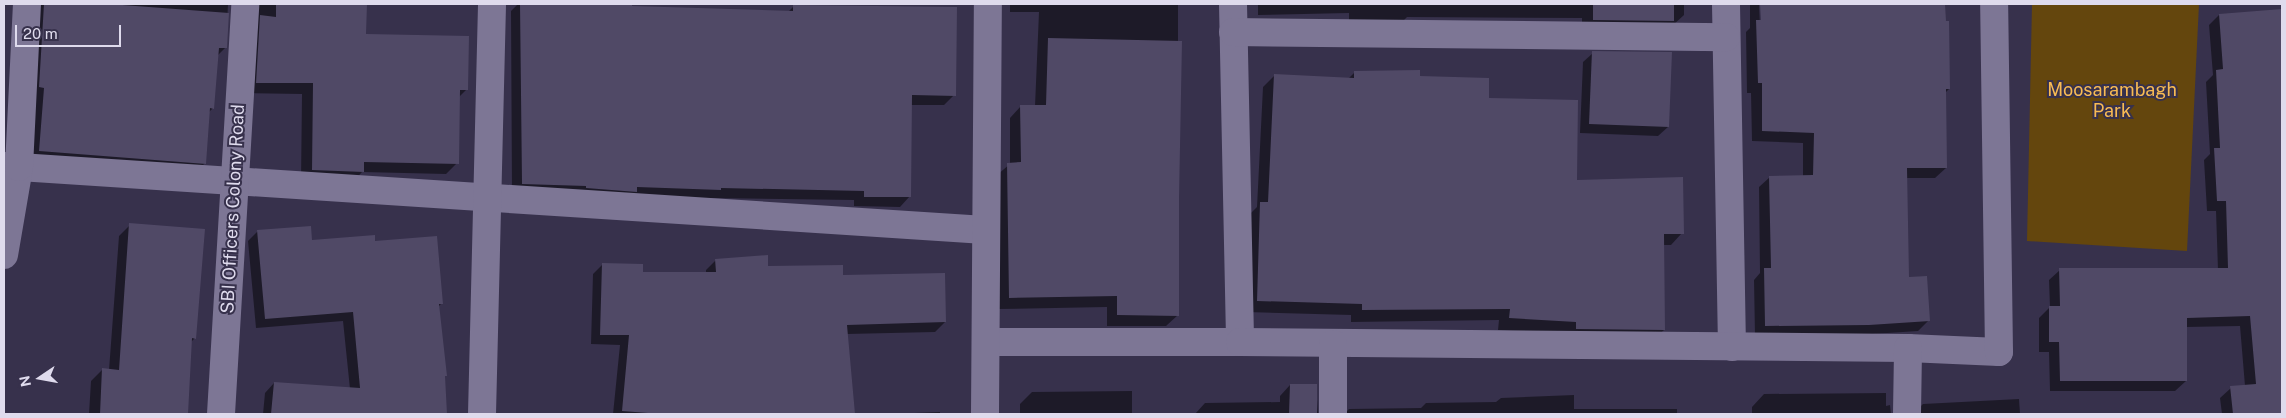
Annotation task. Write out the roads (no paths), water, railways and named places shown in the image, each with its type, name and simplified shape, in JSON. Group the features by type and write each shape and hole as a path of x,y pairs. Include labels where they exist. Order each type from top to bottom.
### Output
{"street":[{"path":"4,255 27,4"},
{"name":"SBI Officers Colony Road","path":"221,414 245,4"},
{"path":"482,414 492,4"},
{"path":"985,414 988,4"},
{"path":"1233,4 1240,342"},
{"path":"1726,4 1732,347"},
{"path":"986,342 1240,342 1908,348 1999,352 1994,4"},
{"path":"1233,32 1726,37"},
{"path":"12,166 986,230"},
{"path":"1333,414 1334,344"},
{"path":"1907,414 1908,348"}],"park label":[{"name":"Moosarambagh Park","path":"2112,101"}]}
